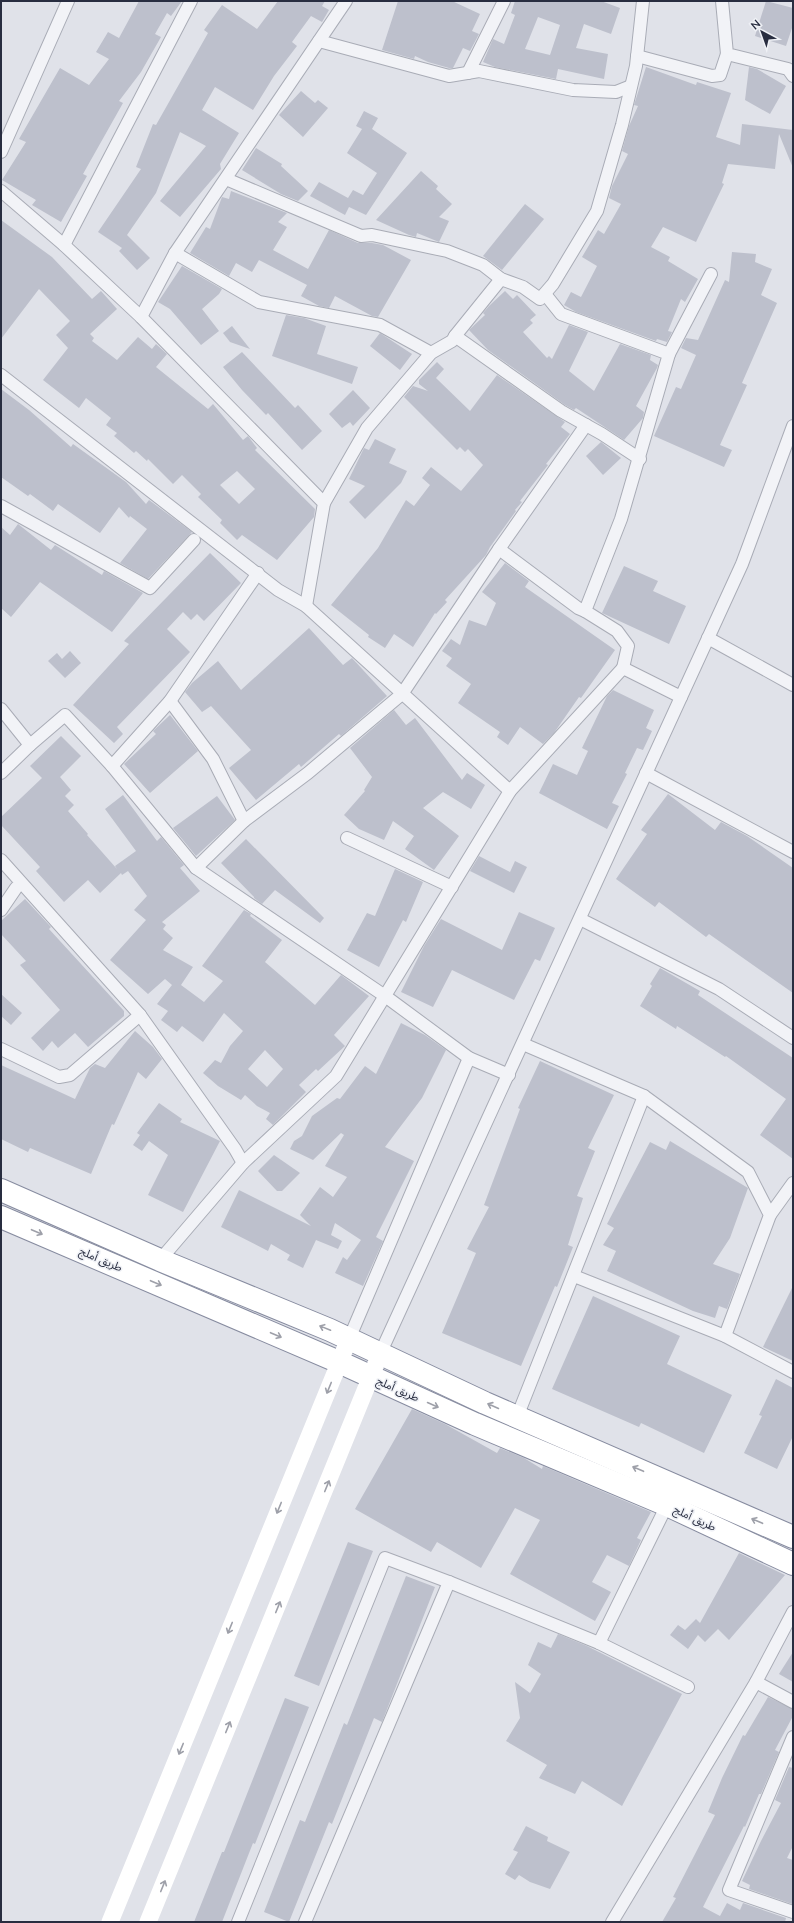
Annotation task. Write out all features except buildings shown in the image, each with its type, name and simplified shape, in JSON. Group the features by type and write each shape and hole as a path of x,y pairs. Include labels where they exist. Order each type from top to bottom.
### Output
{"highway":[{"name":"طريق أملج","path":"1,1190 160,1260 349,1339 517,1417 793,1536"},
{"name":"طريق أملج","path":"1,1216 339,1362 475,1424 667,1505 793,1564"}],"street":[{"path":"1,152 68,1"},
{"path":"64,245 191,1"},
{"path":"141,317 175,253 346,1"},
{"path":"468,73 504,1"},
{"path":"226,179 360,236 372,235 447,251 483,265 501,279 523,288 540,298 553,284 597,211 631,86 637,56 643,1"},
{"path":"637,56 712,76 720,75 727,54 722,1"},
{"path":"319,41 449,76 479,72 573,90 616,92 631,86"},
{"path":"727,54 791,67"},
{"path":"1,191 64,245 141,317 324,503"},
{"path":"175,253 259,302 380,325 430,353"},
{"path":"585,611 621,519 670,354 711,274"},
{"path":"306,606 324,503 367,428 430,353 452,341 501,279"},
{"path":"545,294 561,314 670,354"},
{"path":"455,336 561,412 640,459"},
{"path":"1,375 278,590 306,606 510,791"},
{"path":"196,868 244,821 308,773 402,694 499,550 586,426"},
{"path":"148,1922 380,1354 742,564 793,426"},
{"path":"1,506 150,588 194,540"},
{"path":"160,1260 243,1163 336,1076 510,791 623,668 628,646 617,631 578,608 499,550"},
{"path":"112,766 170,701 258,573"},
{"path":"708,638 793,685"},
{"path":"623,668 681,697"},
{"path":"170,701 214,759 244,821"},
{"path":"1,710 30,745"},
{"path":"1,773 30,745 65,715 112,766 196,868 385,996 469,1058 509,1075"},
{"path":"646,773 793,852"},
{"path":"347,838 452,887"},
{"path":"1,860 140,1015 235,1149 243,1163"},
{"path":"1,910 16,888"},
{"path":"580,919 719,989 793,1038"},
{"path":"1,1049 59,1077 70,1075 140,1015"},
{"path":"523,1044 644,1096 748,1172 770,1215"},
{"path":"110,1922 339,1362 469,1058"},
{"path":"517,1417 644,1096"},
{"path":"725,1336 770,1215 793,1183"},
{"path":"574,1276 725,1336 793,1372"},
{"path":"599,1643 667,1505"},
{"path":"238,1922 385,1558 449,1582 599,1643 688,1687"},
{"path":"304,1922 449,1582"},
{"path":"612,1922 756,1682 793,1612"},
{"path":"756,1682 793,1702"},
{"path":"793,1737 729,1890 793,1912"}]}
